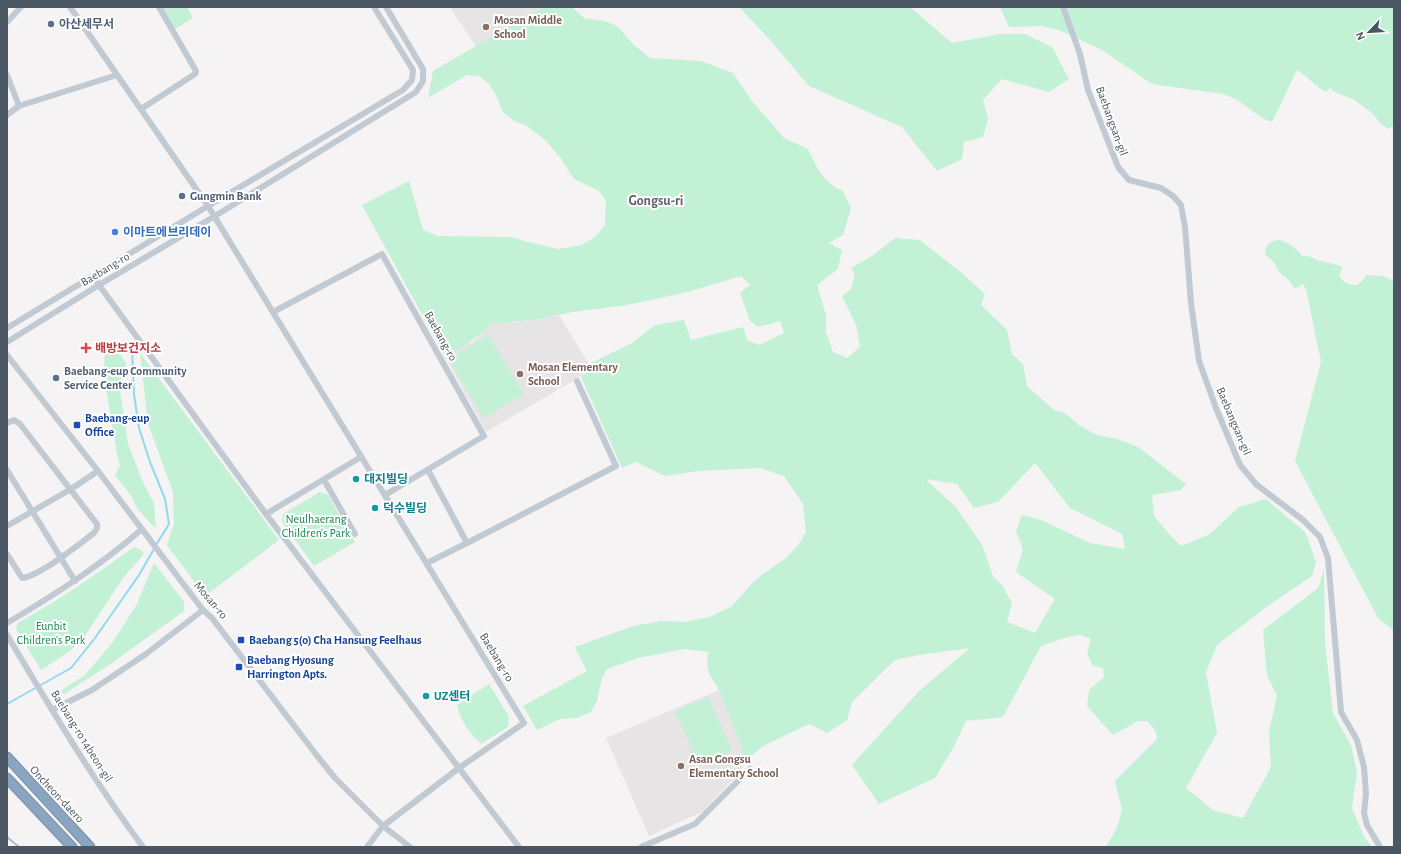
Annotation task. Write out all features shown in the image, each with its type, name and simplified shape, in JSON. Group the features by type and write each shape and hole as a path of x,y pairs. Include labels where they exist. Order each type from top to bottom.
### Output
{"highway":[{"name":"Oncheon-daero","path":"7,757 90,847"},
{"name":"Oncheon-daero","path":"7,778 72,847"}],"street":[{"path":"7,22 21,7"},
{"name":"Baebang-ro","path":"70,7 215,216 524,723 459,768"},
{"path":"141,109 195,74 196,71 159,7"},
{"name":"Baebang-ro","path":"7,328 403,90 412,80 413,70 374,7"},
{"name":"Baebang-ro","path":"7,342 416,92 423,81 423,69 386,7"},
{"name":"Baebangsan-gil","path":"1063,7 1080,54 1088,90 1118,167 1129,180 1161,188 1173,196 1181,204 1191,303 1199,361 1216,408 1240,465 1257,485 1302,520 1320,537 1328,558 1341,712 1357,740 1364,767 1366,794 1364,813 1367,825 1380,847"},
{"path":"7,75 19,106"},
{"path":"7,115 19,106 117,75"},
{"name":"Baebang-ro","path":"273,312 382,254 484,436 385,495"},
{"path":"94,276 99,285 266,514 519,847"},
{"name":"Mosan-ro","path":"7,355 98,471 203,610 212,618 327,768 353,797 383,826 410,847"},
{"path":"427,563 616,466 577,381"},
{"path":"7,423 14,420 20,424 97,524 97,528 94,533 60,558 29,577 22,578 7,554"},
{"path":"266,514 362,457"},
{"path":"7,470 60,558 76,581"},
{"path":"428,470 467,543"},
{"path":"7,526 33,512 98,471"},
{"path":"324,480 355,534"},
{"path":"7,623 76,581 144,532"},
{"path":"52,710 98,686 146,654 203,610"},
{"name":"Baebang-ro 14beon-gil","path":"7,635 52,710 118,814 143,847"},
{"path":"367,847 383,826 459,768"},
{"path":"642,847 695,824 750,769"}],"shaded area":[{"name":"Mosan Middle School","path":"450,7 543,7 476,47"},
{"name":"Mosan Elementary School","path":"559,315 589,364 588,372 486,432 442,351 449,351 471,343 487,329 492,322 499,323 533,320"},
{"name":"Asan Gongsu Elementary School","path":"719,690 743,747 742,770 702,812 649,836 606,738"}],"green space":[{"path":"162,7 187,7 193,18 175,29"},
{"path":"543,7 572,7 584,18 605,21 617,26 634,45 650,58 701,61 733,73 752,101 784,138 808,149 821,174 830,183 843,191 851,208 843,235 829,243 842,250 838,269 817,285 826,315 826,332 833,352 847,358 860,347 856,325 842,296 851,289 855,274 851,268 872,256 895,238 920,240 963,274 985,294 981,305 1007,330 1012,354 1023,364 1027,386 1054,410 1065,413 1080,426 1097,435 1117,439 1138,447 1186,484 1181,490 1152,495 1154,516 1181,546 1210,534 1239,507 1266,499 1306,533 1316,562 1312,576 1265,608 1217,645 1206,672 1217,733 1186,788 1213,810 1243,818 1271,767 1269,732 1277,695 1267,676 1263,630 1318,588 1324,570 1325,643 1333,713 1351,745 1357,772 1352,808 1364,837 1372,847 1106,847 1117,828 1122,810 1115,781 1156,740 1157,734 1147,721 1138,721 1113,735 1087,706 1089,690 1104,677 1103,668 1093,666 1087,654 1091,639 1080,635 1067,637 1041,646 1003,717 966,721 953,748 935,778 879,804 852,765 918,692 970,648 895,660 852,702 847,720 827,733 809,724 763,746 743,763 742,747 719,690 709,674 707,660 708,652 685,649 638,658 607,669 602,678 597,701 591,712 577,718 560,719 537,730 523,706 587,671 575,647 633,626 661,621 686,622 710,617 732,606 756,579 786,558 799,544 806,532 803,504 784,476 760,468 699,471 665,476 636,462 622,468 581,377 588,372 589,364 632,343 655,325 684,320 691,340 743,327 747,340 759,345 784,333 780,321 758,327 750,321 740,293 750,285 741,276 688,292 627,305 573,312 533,320 499,323 492,322 487,329 459,350 442,351 362,205 409,181 423,230 438,236 512,237 559,249 582,245 595,237 605,225 606,201 599,191 574,179 560,157 545,140 527,126 514,121 503,112 495,93 488,83 479,76 467,75 428,98 433,71","holes":["1035,463 1070,508 1122,534 1125,549 1090,543 1041,520 1022,515 1016,531 1023,549 1016,572 1055,599 1035,633 1007,622 1012,603 1002,585 993,576 982,545 956,507 925,479 957,484 974,508 998,502"]},
{"path":"739,7 910,7 952,43 1000,34 1025,34 1052,47 1069,79 1049,92 1002,79 983,100 988,119 983,137 964,142 962,159 937,171 902,127 809,86 771,41"},
{"path":"1000,7 1394,7 1394,125 1389,129 1381,124 1372,113 1353,99 1337,93 1330,88 1326,92 1297,70 1272,122 1262,118 1236,99 1223,94 1152,84 1102,50 1059,30 1042,26 1009,27"},
{"path":"1280,240 1292,246 1302,256 1309,256 1317,260 1341,266 1342,269 1339,275 1345,282 1351,285 1357,285 1366,275 1383,276 1394,281 1394,631 1378,618 1295,461 1321,362 1306,289 1303,284 1295,289 1288,279 1280,273 1273,261 1266,255 1265,250 1268,244 1273,241"},
{"path":"488,335 524,394 483,418 449,359"},
{"path":"110,340 126,363 120,391 128,444 143,482 154,503 156,528 137,508 132,497 115,475 120,466 105,382 104,347"},
{"path":"140,353 279,540 205,596 167,545 174,524 173,492 148,424"},
{"name":"Neulhaerang Children's Park","path":"320,492 328,495 355,542 314,566 282,522 283,514"},
{"name":"Eunbit Children's Park","path":"134,547 141,550 144,554 123,578 85,636 70,651 41,670 16,629 18,623 78,586"},
{"path":"154,563 184,602 184,611 112,663 64,694 59,692 85,675 113,642 137,604"},
{"path":"489,684 509,717 508,727 481,744 466,726 460,716 457,705"},
{"path":"708,697 732,751 700,766 675,711"}],"waterway":[{"path":"132,349 134,394 139,428 150,462 165,499 169,524 156,545"},
{"path":"7,704 71,668 95,638 139,575 154,549"}],"railway":[{"path":"7,837 19,847"}],"place":[{"name":"아산세무서","path":"51,24"},
{"name":"Mosan Middle School","path":"486,27"},
{"name":"Gungmin Bank","path":"182,196"},
{"name":"이마트에브리데이","path":"115,232"},
{"name":"배방보건지소","path":"86,348"},
{"name":"Mosan Elementary School","path":"520,374"},
{"name":"Baebang-eup Community Service Center","path":"56,378"},
{"name":"Baebang-eup Office","path":"77,425"},
{"name":"대지빌딩","path":"356,479"},
{"name":"덕수빌딩","path":"375,508"},
{"name":"Baebang 5(o) Cha Hansung Feelhaus","path":"241,640"},
{"name":"Baebang Hyosung Harrington Apts.","path":"239,667"},
{"name":"UZ센터","path":"426,696"},
{"name":"Asan Gongsu Elementary School","path":"681,766"}],"district":[{"name":"Gongsu-ri","path":"656,201"}]}
